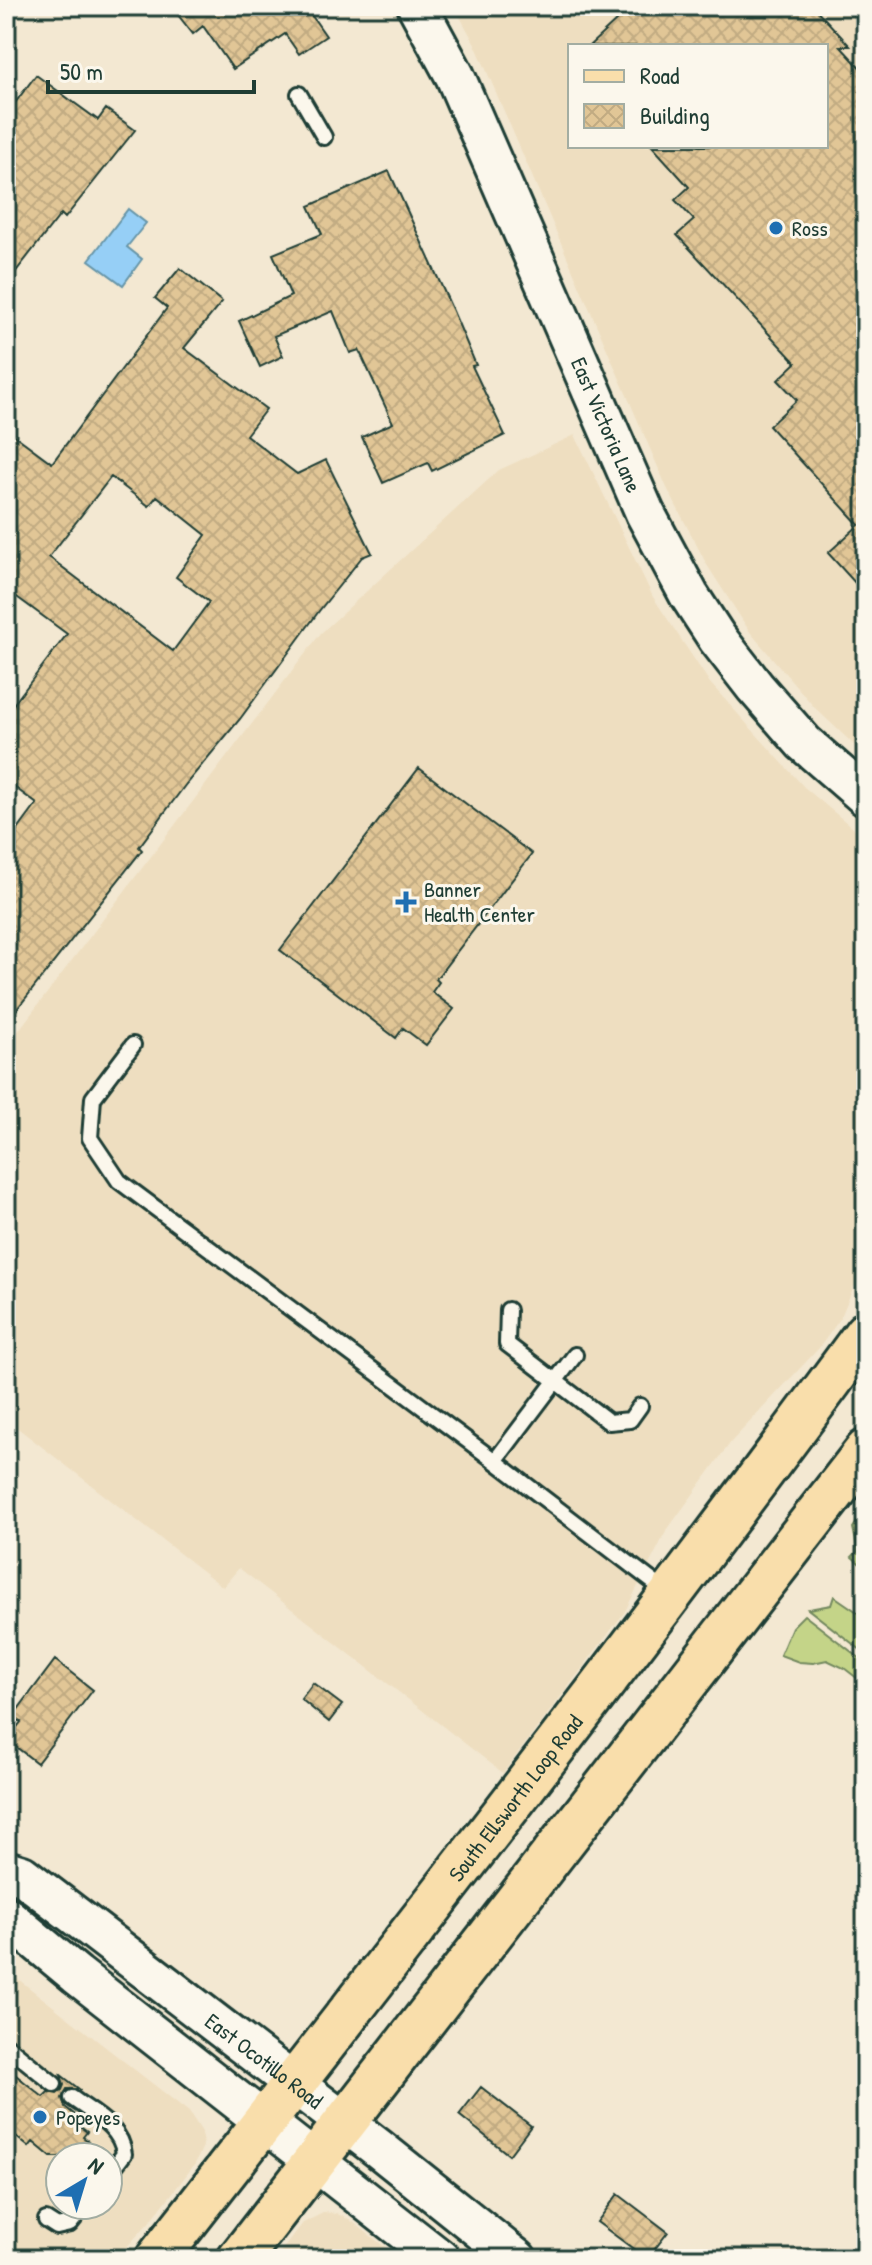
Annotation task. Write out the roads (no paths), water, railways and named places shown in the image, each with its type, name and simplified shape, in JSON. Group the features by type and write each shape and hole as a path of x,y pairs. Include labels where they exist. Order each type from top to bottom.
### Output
{"main road":[{"name":"East Victoria Lane","path":"417,6 455,76 645,513 689,595 755,687 804,743 866,797"},
{"name":"South Ellsworth Loop Road","path":"157,2259 670,1595 866,1333"},
{"path":"239,2259 866,1451"},
{"name":"East Ocotillo Road","path":"6,1870 22,1875 517,2259"},
{"path":"6,1916 440,2259"}],"lane":[{"path":"858,6 866,15"},
{"path":"299,94 324,137"},
{"path":"133,1045 93,1098 90,1138 119,1181 670,1595"},
{"path":"508,1310 507,1344 609,1422 630,1420 640,1406"},
{"path":"495,1461 575,1355"},
{"path":"6,2045 54,2084"},
{"path":"72,2098 112,2127 123,2141"},
{"path":"48,2221 57,2227 72,2221"}],"water":[{"path":"128,209 146,223 127,247 142,259 123,285 89,260"}],"place":[{"name":"Ross","path":"776,228"},
{"name":"Banner Health Center","path":"406,902"},
{"name":"Popeyes","path":"40,2117"}]}
